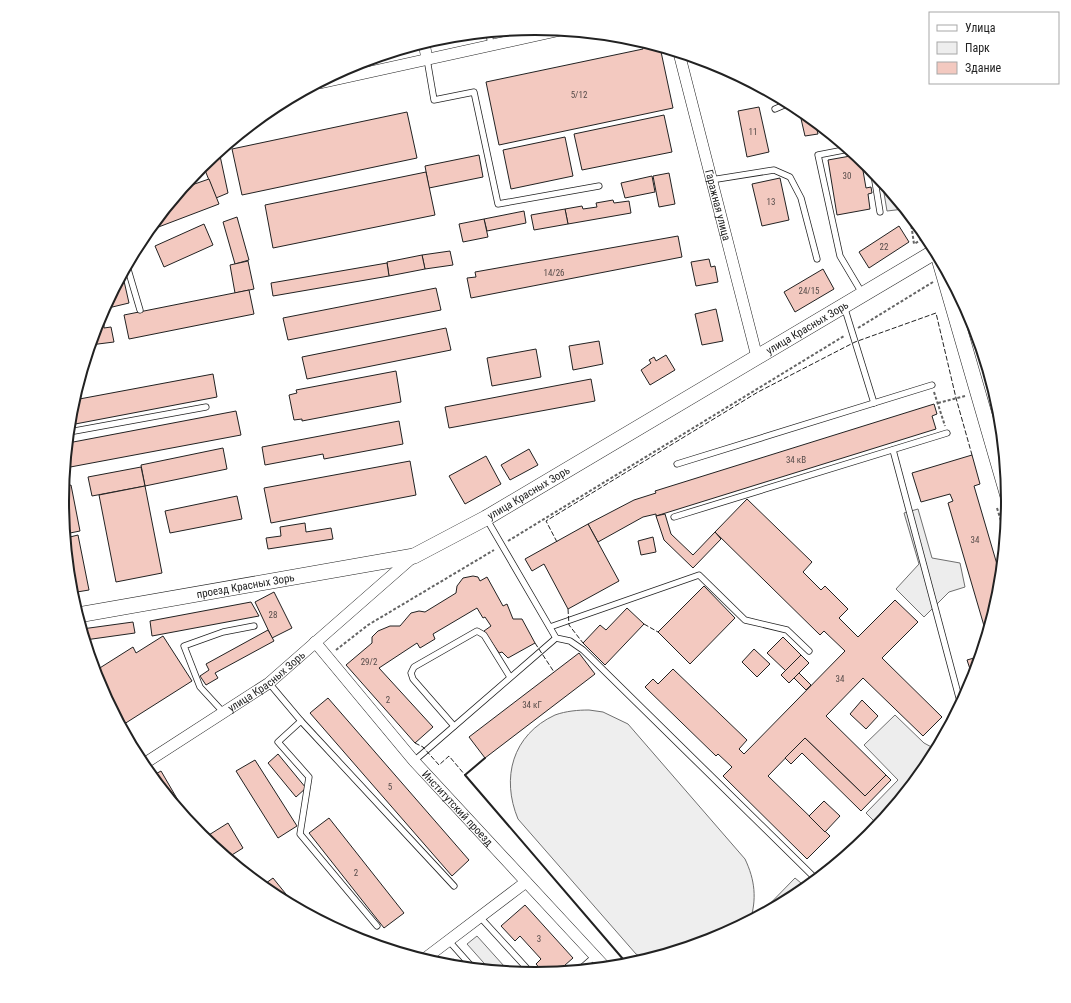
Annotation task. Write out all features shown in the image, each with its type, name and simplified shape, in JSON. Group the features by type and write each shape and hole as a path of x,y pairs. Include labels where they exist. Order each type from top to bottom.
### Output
{"street":[{"path":"340,78 427,58 540,35"},
{"path":"425,49 427,58"},
{"name":"Гаражная улица","path":"680,59 710,180 757,357"},
{"name":"улица Красных Зорь","path":"148,761 224,714 269,683 414,556 486,518 930,253"},
{"path":"945,279 1000,456"},
{"name":"проезд Красных Зорь","path":"83,614 414,556"},
{"name":"Институтский проезд","path":"315,642 414,761 602,963"},
{"path":"429,955 526,882"}],"lane":[{"path":"490,38 491,45"},
{"path":"427,58 434,100 474,92 498,204 599,186"},
{"path":"775,109 782,106"},
{"path":"843,151 818,155 840,256 863,294"},
{"path":"710,180 774,170 790,177 801,198 813,236 817,259"},
{"path":"875,183 880,212"},
{"path":"129,272 140,310"},
{"path":"844,306 874,403"},
{"path":"677,464 932,385"},
{"path":"75,431 206,407"},
{"path":"674,517 947,433"},
{"path":"893,450 959,697"},
{"path":"486,518 556,638"},
{"path":"550,627 699,575 745,620 787,630 809,651"},
{"path":"224,714 200,687 184,646 223,632 254,626"},
{"path":"454,726 412,679 411,673 414,667 477,631 484,635 510,677"},
{"path":"414,761 556,638 570,640 583,650 813,876"},
{"path":"269,683 301,721 454,886"},
{"path":"301,721 278,742 309,777 300,834 377,926"},
{"path":"480,917 526,968"},
{"path":"448,940 469,963"},
{"path":"585,965 595,956"}],"path":[{"path":"911,226 914,244 921,240"},
{"path":"327,657 368,625 502,545 932,282"},
{"path":"932,385 947,433"},
{"path":"938,404 965,396"}],"green space":[{"path":"589,710 603,712 628,724 745,859 751,874 754,890 754,905 751,915 685,943 639,956 636,954 518,819 513,804 511,773 514,759 520,746 529,734 540,724 555,715 572,711"},
{"path":"795,878 802,884 795,889 766,907"}],"shaded area":[{"path":"884,192 899,210 887,211"},
{"path":"918,509 932,558 960,563 965,587 949,592 924,617 896,589 919,564 904,513"},
{"path":"895,715 924,743 932,747 906,785 874,821 866,813 898,780 864,745"},
{"path":"477,936 504,966 486,965 467,944"}],"building":[{"path":"643,49 661,53 673,108 499,145 486,82"},
{"path":"759,107 769,152 747,157 738,111"},
{"path":"407,112 417,158 242,195 232,149"},
{"path":"664,115 672,152 582,170 574,134"},
{"path":"801,118 817,129 818,134 805,136"},
{"path":"565,137 573,176 511,189 503,150"},
{"path":"479,155 483,177 429,188 425,166"},
{"path":"849,156 863,170 866,188 871,187 872,193 868,194 870,209 837,215 828,160"},
{"path":"221,158 228,193 216,198 206,172"},
{"path":"426,172 435,215 273,248 265,205"},
{"path":"669,173 675,204 659,207 653,176"},
{"path":"652,176 655,192 625,198 621,183"},
{"path":"780,178 789,220 762,226 752,184"},
{"path":"209,179 219,204 159,227 185,194 195,184"},
{"path":"613,200 614,203 629,201 631,213 568,224 565,209 582,206 583,209 597,207 596,203"},
{"path":"565,209 568,224 534,230 531,215"},
{"path":"524,211 526,223 487,231 484,219"},
{"path":"237,217 249,260 235,264 223,222"},
{"path":"484,219 488,237 463,242 459,224"},
{"path":"204,224 213,245 164,267 155,246"},
{"path":"899,226 909,242 869,268 859,252"},
{"path":"678,236 682,257 471,298 467,278 476,277 475,272"},
{"path":"450,251 453,265 425,269 422,255"},
{"path":"422,255 425,269 389,276 387,262"},
{"path":"709,259 711,267 715,266 718,282 696,286 691,262"},
{"path":"248,261 254,289 235,293 230,265"},
{"path":"387,263 389,276 273,296 271,283"},
{"path":"823,269 834,289 795,312 784,292"},
{"path":"124,281 129,303 112,307"},
{"path":"436,288 441,310 288,340 283,318"},
{"path":"249,290 254,314 129,339 124,315"},
{"path":"716,309 723,341 702,345 695,314"},
{"path":"104,326 104,328 111,327 114,342 97,344"},
{"path":"446,328 451,350 307,379 302,357"},
{"path":"599,341 603,364 573,370 569,346"},
{"path":"536,349 541,377 492,386 487,358"},
{"path":"666,355 675,370 650,385 641,370 651,363 649,360 654,357 656,361"},
{"path":"396,371 401,402 302,421 302,419 294,420 289,395 297,393 296,390"},
{"path":"213,374 217,397 76,424 81,399"},
{"path":"591,379 595,401 449,428 445,407"},
{"path":"934,404 937,414 932,416 936,429 656,516 656,514 643,517 598,542 588,524 634,500 656,493 655,491"},
{"path":"236,411 241,435 70,467 73,442"},
{"path":"399,421 403,444 324,459 323,454 265,465 262,447"},
{"path":"223,448 227,469 145,486 141,465"},
{"path":"529,449 538,465 510,480 501,465"},
{"path":"972,455 980,484 974,486 997,566 993,593 984,627 948,503 953,501 950,494 921,502 912,473"},
{"path":"486,456 501,484 465,504 449,476"},
{"path":"410,461 416,495 271,523 264,488"},
{"path":"141,467 145,486 92,496 88,477"},
{"path":"70,485 71,485 80,531 70,533 69,502"},
{"path":"145,486 162,573 116,582 99,495"},
{"path":"237,496 242,519 170,533 165,511"},
{"path":"747,499 812,562 803,572 821,590 825,586 848,609 839,618 858,637 895,600 918,622 882,658 942,717 923,736 863,678 826,716 886,775 865,796 805,738 768,776 830,836 807,859 723,776 732,767 718,754 716,756 645,687 653,679 658,684 673,669 747,740 739,749 744,754 845,651 824,631 820,635 715,532"},
{"path":"665,514 671,534 693,555 715,532 721,539 693,568 664,540 656,516"},
{"path":"305,523 306,532 331,528 333,539 268,549 266,538 281,536 280,527"},
{"path":"588,524 619,581 568,609 544,564 532,571 525,559"},
{"path":"78,535 89,590 78,592 70,537"},
{"path":"653,537 656,552 641,555 638,541"},
{"path":"473,576 478,577 480,581 487,577 503,606 507,604 513,619 522,619 535,643 508,658 502,652 499,653 484,631 491,626 485,617 483,618 477,608 433,634 435,639 420,648 417,643 379,668 433,727 415,743 346,665 372,643 372,637 378,631 390,626 400,626 411,613 419,611 425,612 456,593 457,586 463,578"},
{"path":"704,586 735,618 690,664 658,632"},
{"path":"274,592 292,628 272,638 255,602"},
{"path":"251,602 259,616 152,636 150,621"},
{"path":"627,608 644,624 605,665 583,643 600,625 606,630"},
{"path":"133,622 135,633 90,639 87,628"},
{"path":"268,630 274,641 215,673 218,678 206,685 200,676 209,670 206,664"},
{"path":"163,636 192,681 125,723 100,668 133,647 136,653"},
{"path":"783,637 801,655 786,671 767,653"},
{"path":"754,649 770,664 757,677 742,662"},
{"path":"579,653 595,674 485,758 469,737"},
{"path":"801,655 809,663 789,683 781,675"},
{"path":"974,658 970,669 967,660"},
{"path":"799,673 811,685 806,690 794,678"},
{"path":"328,698 469,860 452,876 310,713"},
{"path":"862,700 878,716 866,729 850,714"},
{"path":"805,738 865,796 886,775 891,780 861,811 802,753 791,764 785,758"},
{"path":"278,754 306,788 296,797 268,763"},
{"path":"255,760 297,826 278,838 236,771"},
{"path":"161,771 179,801 165,785 157,773"},
{"path":"824,801 840,816 825,832 809,816"},
{"path":"329,818 404,913 384,928 309,833"},
{"path":"228,823 243,848 232,855 210,834"},
{"path":"273,878 288,897 276,889 267,882"},
{"path":"525,905 573,958 563,967 539,968 536,964 541,959 520,936 515,941 501,926"}],"fence":[{"path":"557,542 546,521 758,392 855,342 936,313 956,398 972,455"},
{"path":"568,609 569,625 583,643"},
{"path":"644,624 658,632"},
{"path":"535,643 554,672"},
{"path":"415,743 423,747 439,765 449,756 465,775"}],"wall":[{"path":"485,758 465,775 623,960"}]}
